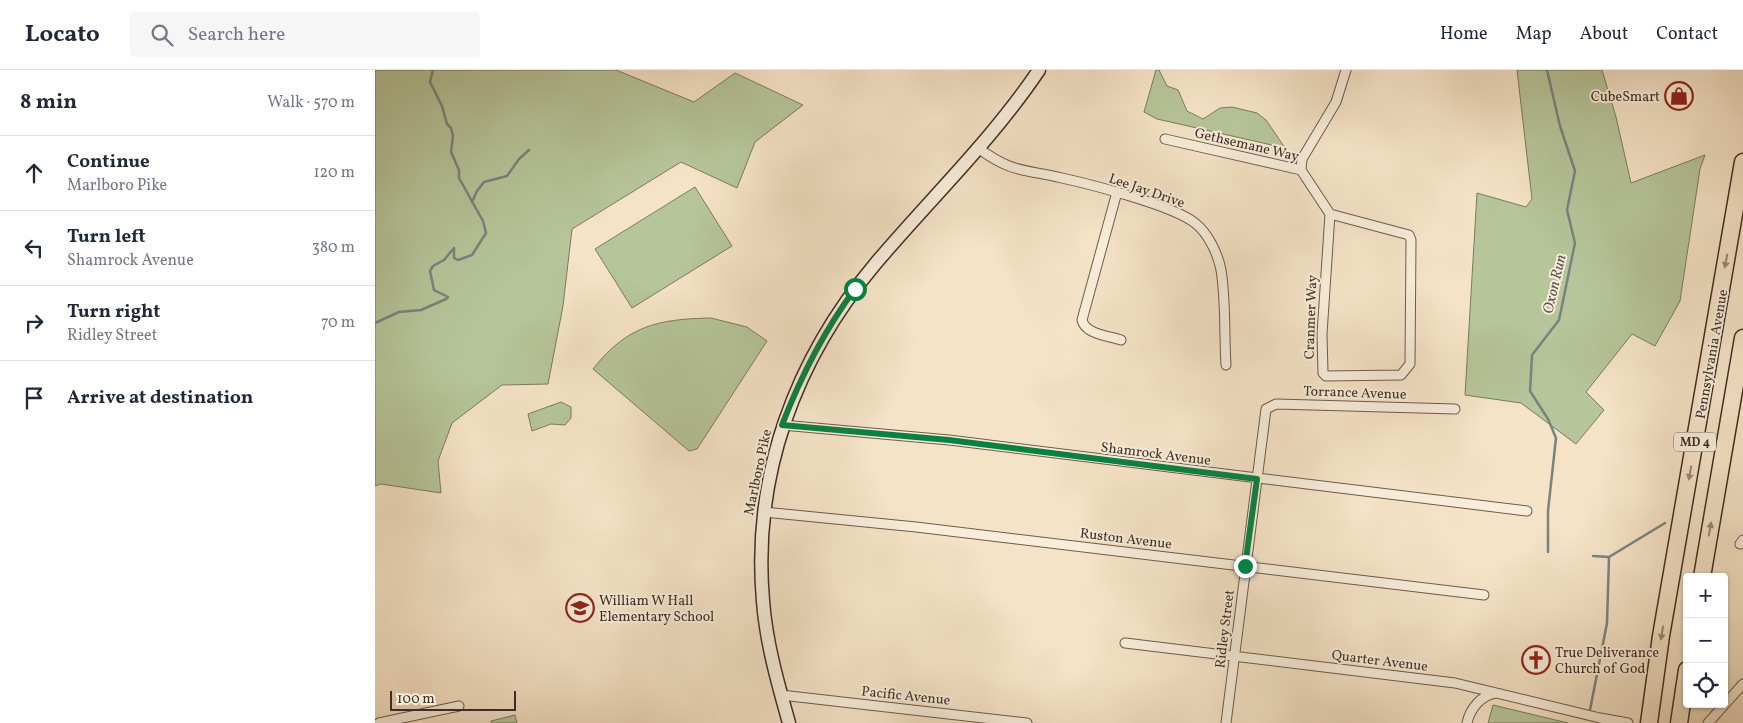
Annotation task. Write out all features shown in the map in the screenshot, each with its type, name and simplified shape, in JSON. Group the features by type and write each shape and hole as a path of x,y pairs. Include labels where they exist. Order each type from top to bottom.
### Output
{"highway":[{"name":"Pennsylvania Avenue","path":"1649,723 1661,636 1743,162"},
{"name":"Pennsylvania Avenue","path":"1703,573 1743,338"},
{"path":"1679,723 1683,696"}],"main road":[{"name":"Marlboro Pike","path":"789,723 781,695 763,602 761,535 771,463 782,425 813,354 850,296 978,148 1039,70"}],"street":[{"path":"1301,170 1301,162 1305,152 1336,102 1346,70"},
{"name":"Gethsemane Way","path":"1165,139 1301,170 1329,214"},
{"name":"Lee Jay Drive","path":"978,148 996,161 1013,169 1061,178 1117,192 1186,218 1203,231 1213,249 1221,270 1226,365"},
{"path":"1117,192 1082,320 1084,326 1091,331 1121,340"},
{"name":"Cranmer Way","path":"1329,214 1409,235 1412,242 1410,366 1399,376 1326,376 1322,372 1322,334 1329,214"},
{"name":"Torrance Avenue","path":"1264,419 1265,410 1272,404 1455,409"},
{"name":"Ridley Street","path":"1226,723 1264,419"},
{"name":"Shamrock Avenue","path":"782,425 949,440 1257,479 1527,510"},
{"name":"Ruston Avenue","path":"764,512 916,527 1484,595"},
{"name":"Quarter Avenue","path":"1125,643 1418,678 1499,693 1600,718 1629,723"},
{"path":"1708,723 1743,684"},
{"path":"1467,723 1469,715 1478,702 1488,695 1499,693"},
{"name":"Pacific Avenue","path":"781,695 1027,723"},
{"path":"379,723 459,706"}],"green space":[{"path":"375,70 616,70 694,102 735,73 803,105 755,142 737,188 681,162 572,229 563,306 548,384 502,385 452,423 438,461 441,493 381,484 375,486"},
{"path":"1156,70 1159,70 1167,86 1178,90 1187,111 1203,119 1220,108 1232,107 1257,113 1266,120 1285,148 1157,119 1144,112"},
{"path":"1517,70 1602,70 1616,117 1631,183 1705,155 1700,169 1680,301 1655,346 1632,334 1586,392 1604,410 1576,444 1521,403 1465,395 1477,193 1526,207 1532,199"},
{"path":"695,187 732,246 632,308 595,249"},
{"path":"711,318 747,327 767,341 697,449 689,451 593,369 618,343 631,334 659,323"},
{"path":"561,402 571,407 571,418 565,425 551,424 532,431 528,414"},
{"path":"1493,705 1568,723 1488,723"},
{"path":"515,715 517,723 491,723 491,721"}],"waterway":[{"path":"375,323 399,312 421,310 446,299 448,297 434,290 430,271 433,266 444,260 454,248 454,258 458,260 472,255 486,233 483,221 459,178 459,170 451,152 453,136 451,128 447,124 442,106 430,82 433,70"},
{"name":"Oxon Run","path":"1547,70 1560,126 1575,171 1567,210 1575,243 1559,320 1532,355 1530,391 1548,419 1556,438 1548,511 1548,552"},
{"path":"472,202 484,182 507,176 519,159 529,150"},
{"name":"Oxon Run","path":"1590,710 1607,623 1609,557 1665,523"},
{"name":"Oxon Run","path":"1593,556 1609,557"}],"place":[{"name":"CubeSmart","path":"1679,96"},
{"name":"William W Hall Elementary School","path":"580,608"},
{"name":"True Deliverance Church of God","path":"1536,660"}],"route":[{"path":"855,289 821,338 797,387 782,425 949,440 1257,479 1245,566"}]}
